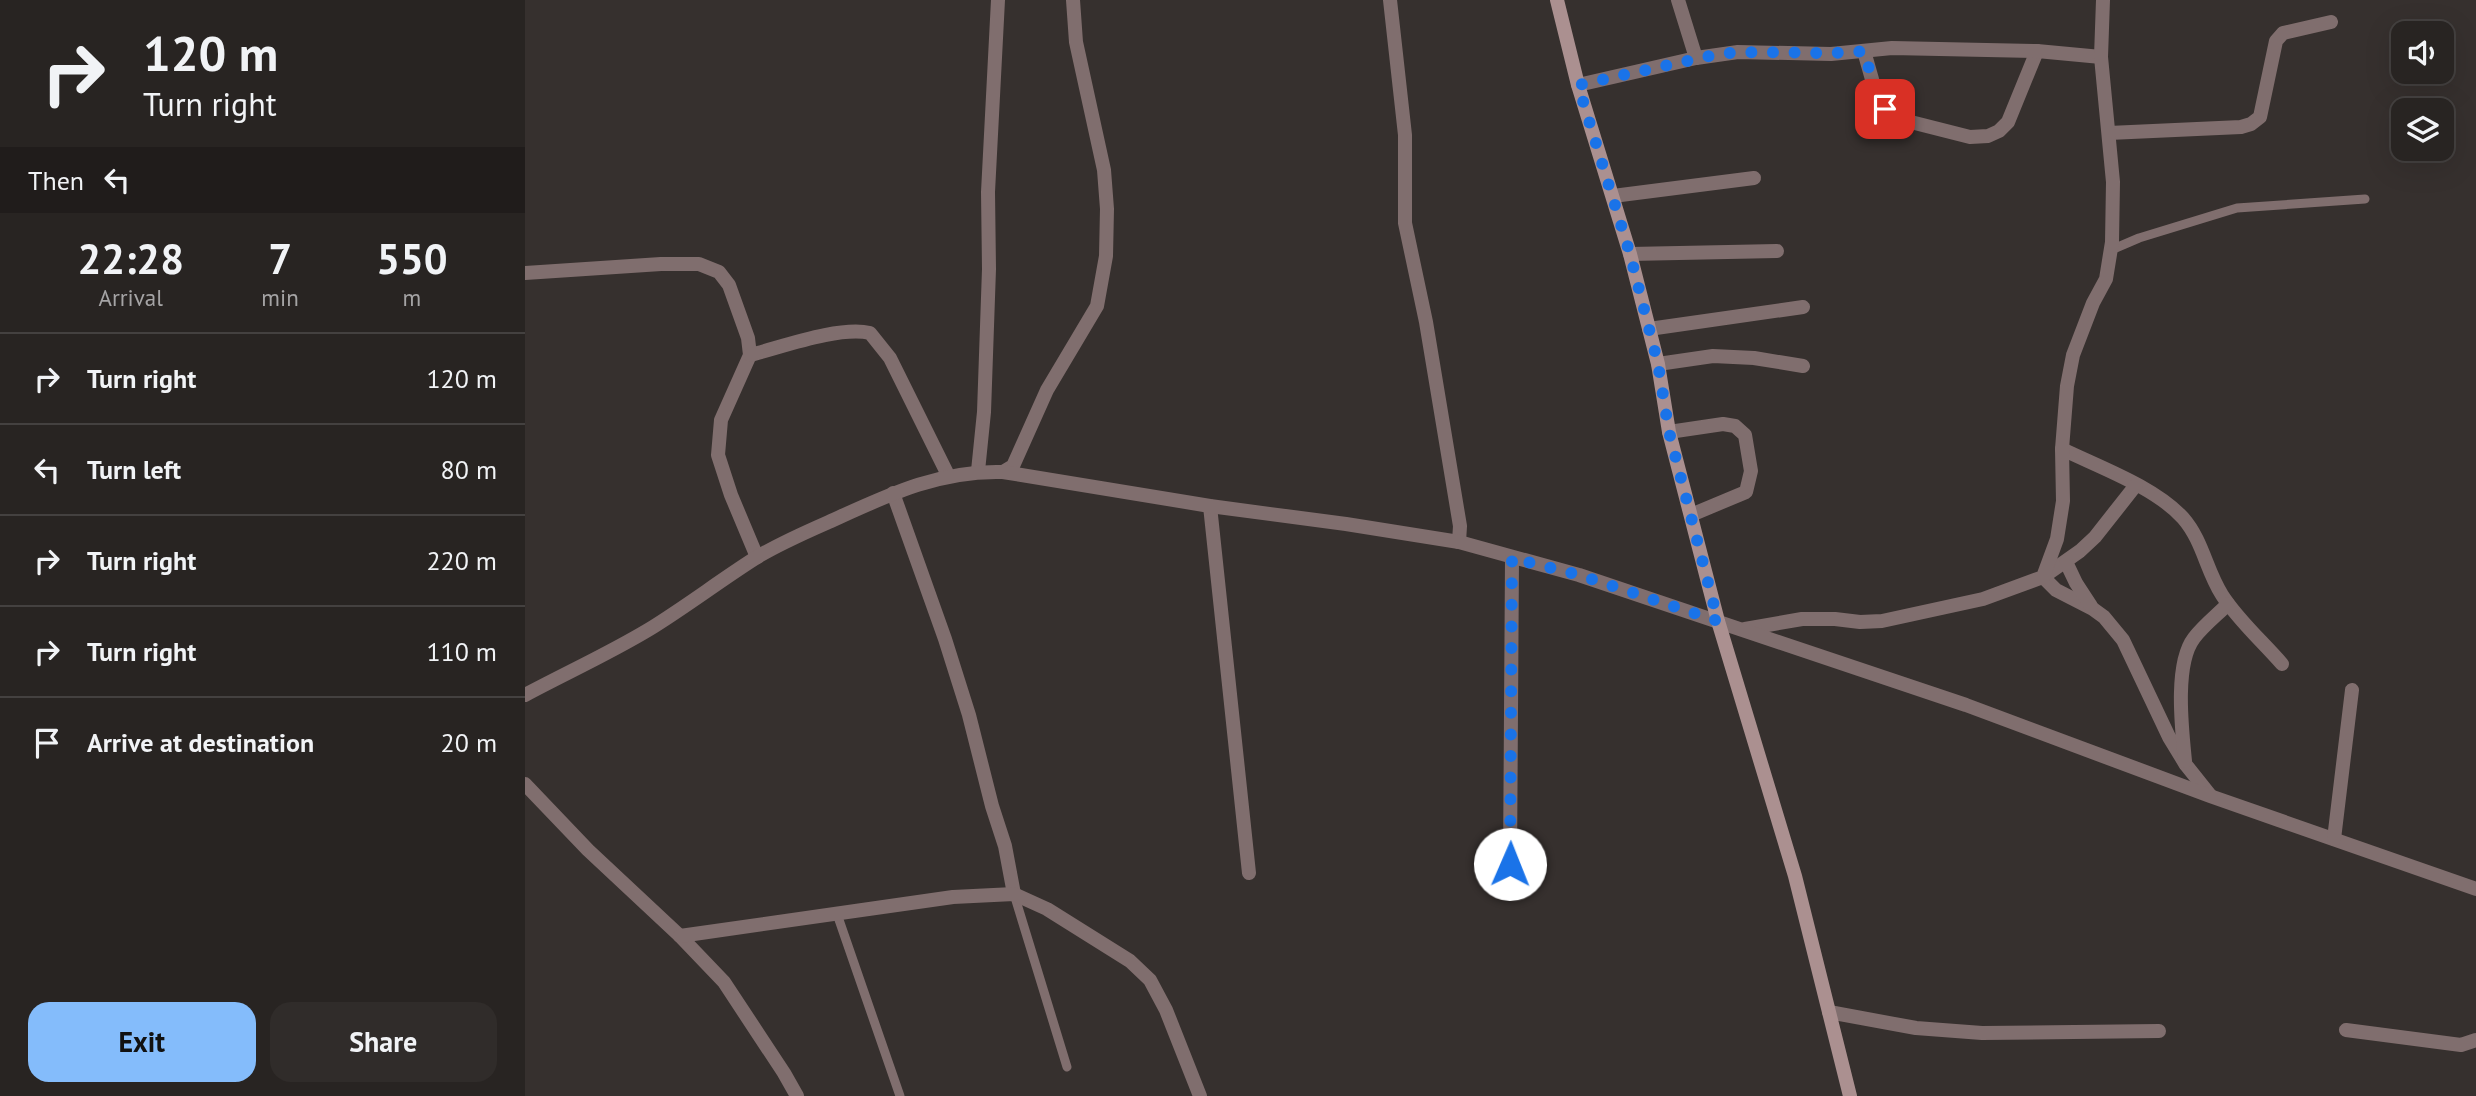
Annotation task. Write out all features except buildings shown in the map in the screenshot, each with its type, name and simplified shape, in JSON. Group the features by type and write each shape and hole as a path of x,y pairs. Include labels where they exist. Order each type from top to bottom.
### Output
{"main road":[{"path":"1557,0 1578,85 1630,254 1658,364 1669,432 1718,621 1795,876 1850,1096"}],"street":[{"path":"978,471 984,412 989,270 988,192 998,0"},
{"path":"1003,471 1013,466 1047,390 1097,306 1106,256 1104,170 1076,41 1073,0"},
{"path":"1390,0 1405,135 1405,223 1426,322 1460,526 1459,542"},
{"path":"1678,0 1696,58"},
{"path":"2043,577 2057,539 2063,501 2062,449 2073,355 2093,303 2106,279 2111,250 2113,182 2101,57 2103,0"},
{"path":"2109,133 2241,127 2251,124 2260,117 2276,41 2283,33 2331,22"},
{"path":"1578,85 1696,58 1738,52 1832,54 1892,48 2037,51 2101,57"},
{"path":"1864,51 1877,97 1895,118 1970,137 1989,136 2008,122 2037,51"},
{"path":"1613,196 1754,178"},
{"path":"1630,254 1777,251"},
{"path":"525,272 661,264 699,264 719,272 729,285 748,338 750,355 720,420 718,455 731,495 757,557"},
{"path":"1649,330 1803,307"},
{"path":"750,355 839,333 870,333 890,358 948,475"},
{"path":"1658,364 1713,356 1754,358 1803,366"},
{"path":"1669,432 1723,424 1735,426 1745,435 1751,471 1746,492 1691,515"},
{"path":"2062,449 2163,500 2182,516 2197,535 2211,573 2228,604 2282,664"},
{"path":"526,692 586,665 647,630 757,557 893,493 948,475 1003,471 1210,506 1459,542 1579,575 1966,705 2210,796 2476,889"},
{"path":"1744,630 1802,619 1882,621 1983,599 2043,577 2066,562 2095,537 2136,485"},
{"path":"893,493 969,715 1005,846 1014,894"},
{"path":"1210,506 1249,873"},
{"path":"1510,864 1512,558"},
{"path":"2066,562 2093,609"},
{"path":"2043,577 2056,590 2104,617 2123,640 2169,737 2210,796"},
{"path":"2186,765 2180,709 2183,671 2192,640 2228,604"},
{"path":"2334,839 2352,690"},
{"path":"525,785 724,982 785,1073 797,1096"},
{"path":"680,936 953,897 1014,894 1047,909 1130,961 1150,980 1200,1096"},
{"path":"1829,1012 1916,1028 1982,1033 2159,1031"},
{"path":"2346,1030 2461,1045 2476,1040"}],"lane":[{"path":"2111,250 2139,237 2237,208 2365,199"},
{"path":"1014,894 1066,1067"},
{"path":"837,914 900,1096"}],"route":[{"path":"1510,864 1512,558 1579,575 1718,621 1669,432 1658,364 1630,254 1578,85 1719,54 1832,54 1864,51 1877,97 1885,109"}]}
